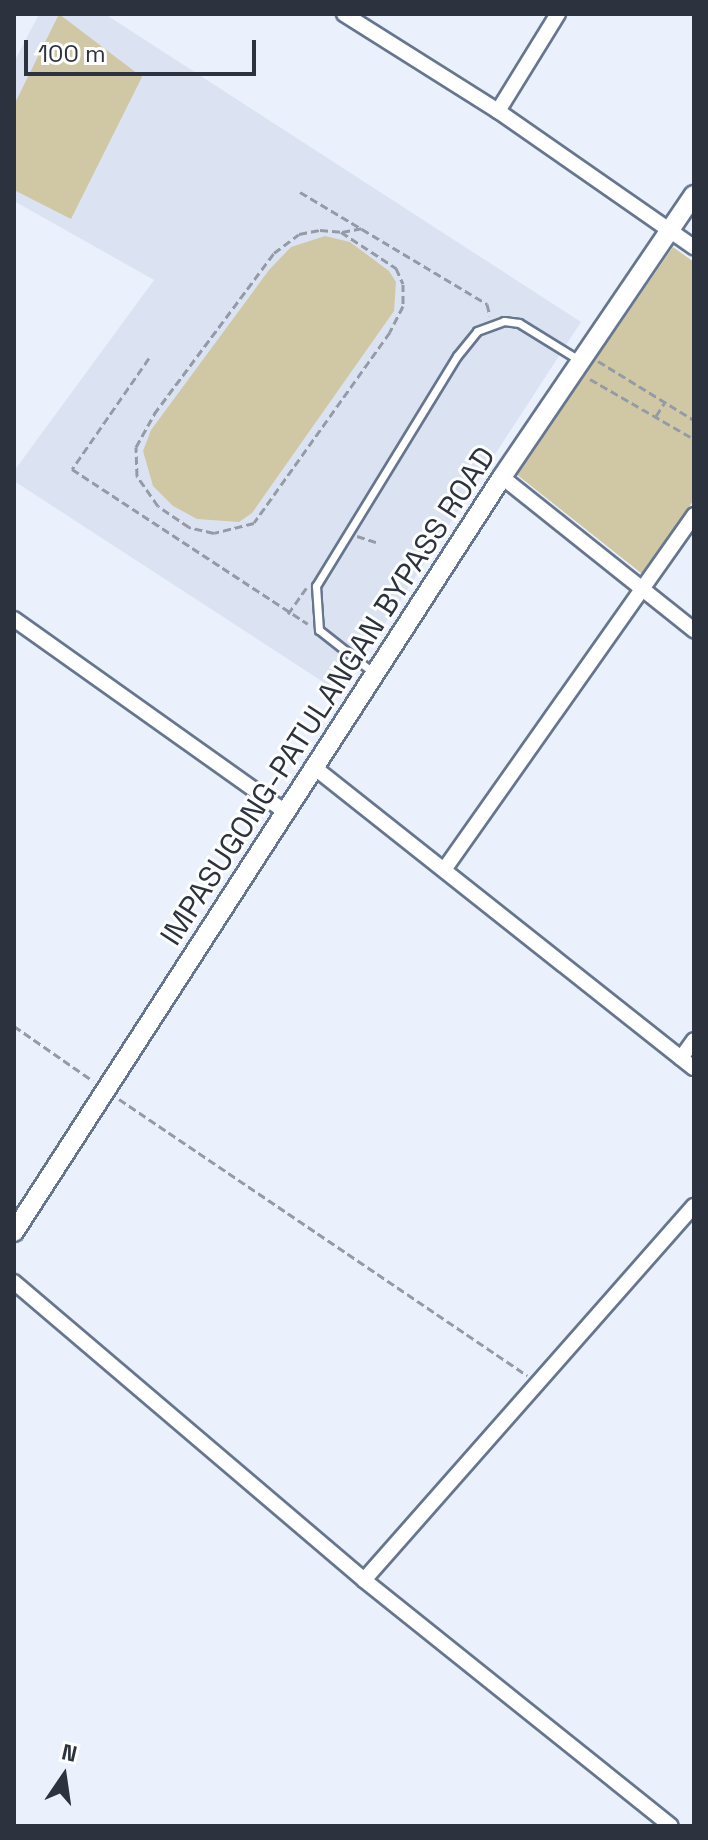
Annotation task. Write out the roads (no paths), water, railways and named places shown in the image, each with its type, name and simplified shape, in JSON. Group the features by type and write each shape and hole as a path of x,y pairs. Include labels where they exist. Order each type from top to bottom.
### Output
{"main road":[{"name":"IMPASUGONG-PATULANGAN BYPASS ROAD","path":"14,1232 502,477 694,195"}],"street":[{"path":"344,14 498,111 694,247"},
{"path":"498,111 558,14"},
{"path":"502,477 694,630"},
{"path":"446,867 643,592 694,515"},
{"path":"14,619 287,813"},
{"path":"315,768 446,867 694,1068"},
{"path":"681,1058 694,1040"},
{"path":"364,1580 694,1206"},
{"path":"14,1282 364,1580 671,1826"}],"lane":[{"path":"376,675 319,630 316,586 457,356 477,331 492,324 519,323 579,361"}]}
